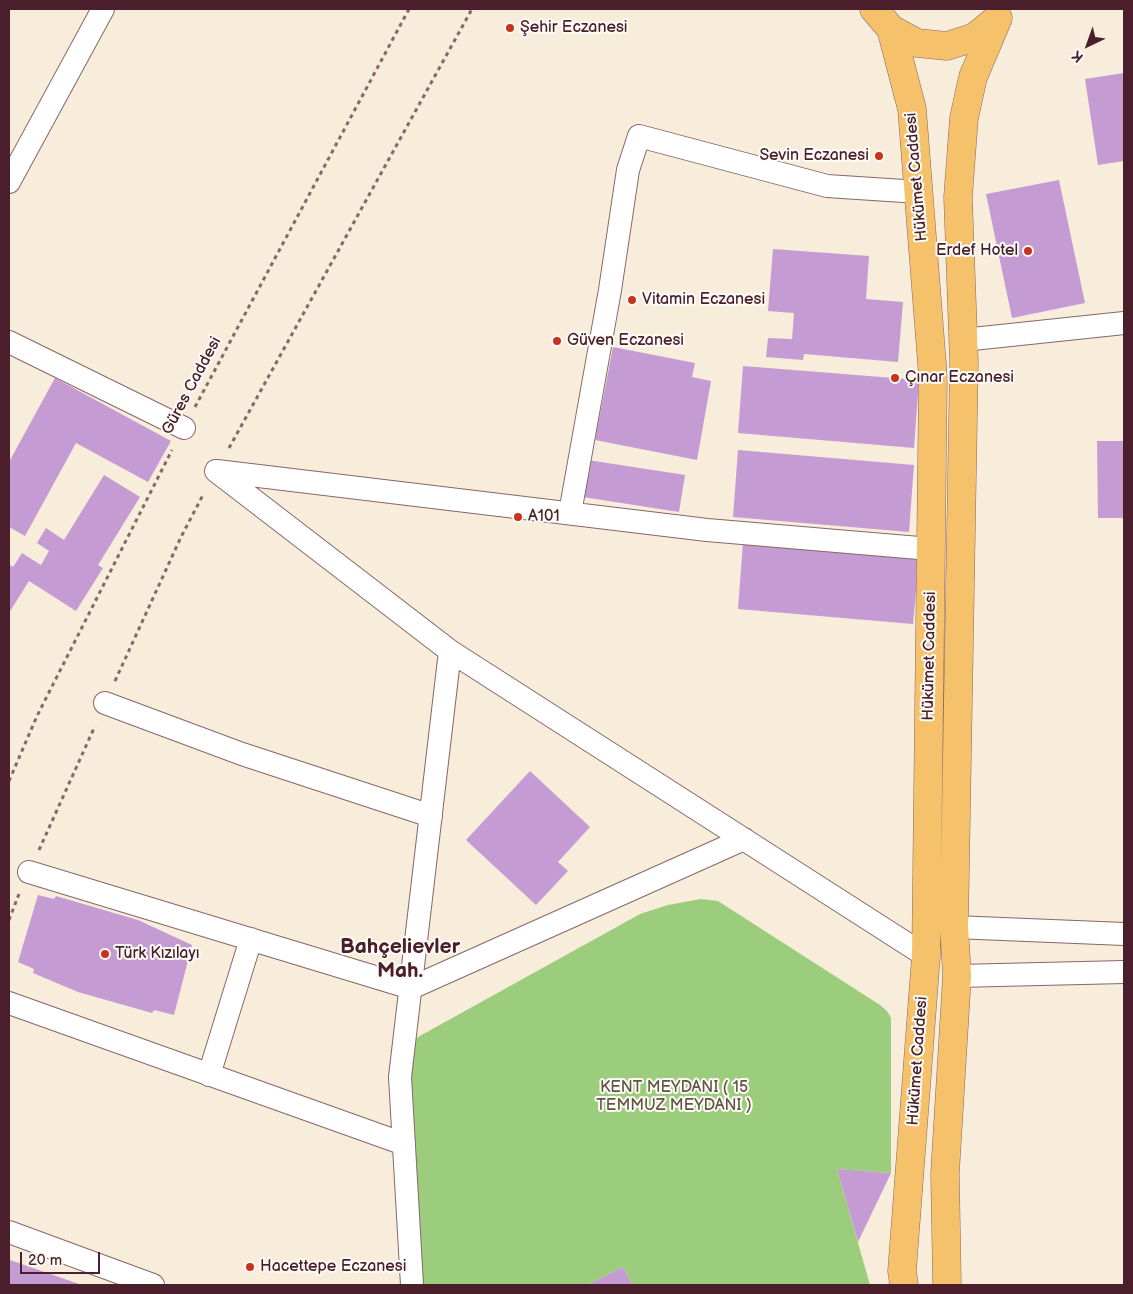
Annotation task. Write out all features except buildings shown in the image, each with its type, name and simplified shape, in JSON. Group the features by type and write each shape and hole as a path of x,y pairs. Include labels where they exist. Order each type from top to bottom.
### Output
{"main road":[{"path":"883,19 917,44 947,46 976,37 1000,13"},
{"path":"947,1285 945,1173 956,976 954,927 963,340 958,198 964,118 973,77 1000,13"},
{"name":"Hükümet Caddesi","path":"883,19 912,109 933,377 926,956 902,1271 904,1285"}],"street":[{"path":"9,182 103,9"},
{"path":"570,514 610,290 628,170 639,136 827,186 919,192"},
{"path":"963,340 1124,322"},
{"path":"9,342 184,428"},
{"path":"216,471 707,530 931,549"},
{"path":"216,471 450,651 926,956"},
{"path":"412,1285 400,1077 450,651"},
{"path":"106,703 242,754 431,816"},
{"path":"29,872 411,988 744,838"},
{"path":"954,927 1124,934"},
{"path":"209,1075 251,939"},
{"path":"956,976 1124,972"},
{"path":"9,1004 404,1144"},
{"path":"9,1232 153,1285"}],"path":[{"name":"Güres Caddesi","path":"9,781 37,716 184,428 409,9"},
{"path":"216,471 472,9"}],"green space":[{"name":"KENT MEYDANI ( 15 TEMMUZ MEYDANI )","path":"701,899 718,901 880,1005 891,1018 891,1173 837,1169 870,1285 632,1285 623,1267 587,1285 417,1285 410,1047 418,1037 640,914 668,905"}],"place":[{"name":"Şehir Eczanesi","path":"510,28"},
{"name":"Sevin Eczanesi","path":"879,156"},
{"name":"Erdef Hotel","path":"1028,251"},
{"name":"Vitamin Eczanesi","path":"632,300"},
{"name":"Güven Eczanesi","path":"557,341"},
{"name":"Çınar Eczanesi","path":"895,378"},
{"name":"A101","path":"518,517"},
{"name":"Türk Kızılayı","path":"105,954"},
{"name":"Hacettepe Eczanesi","path":"250,1267"}],"district":[{"name":"Bahçelievler Mah.","path":"400,960"}]}
